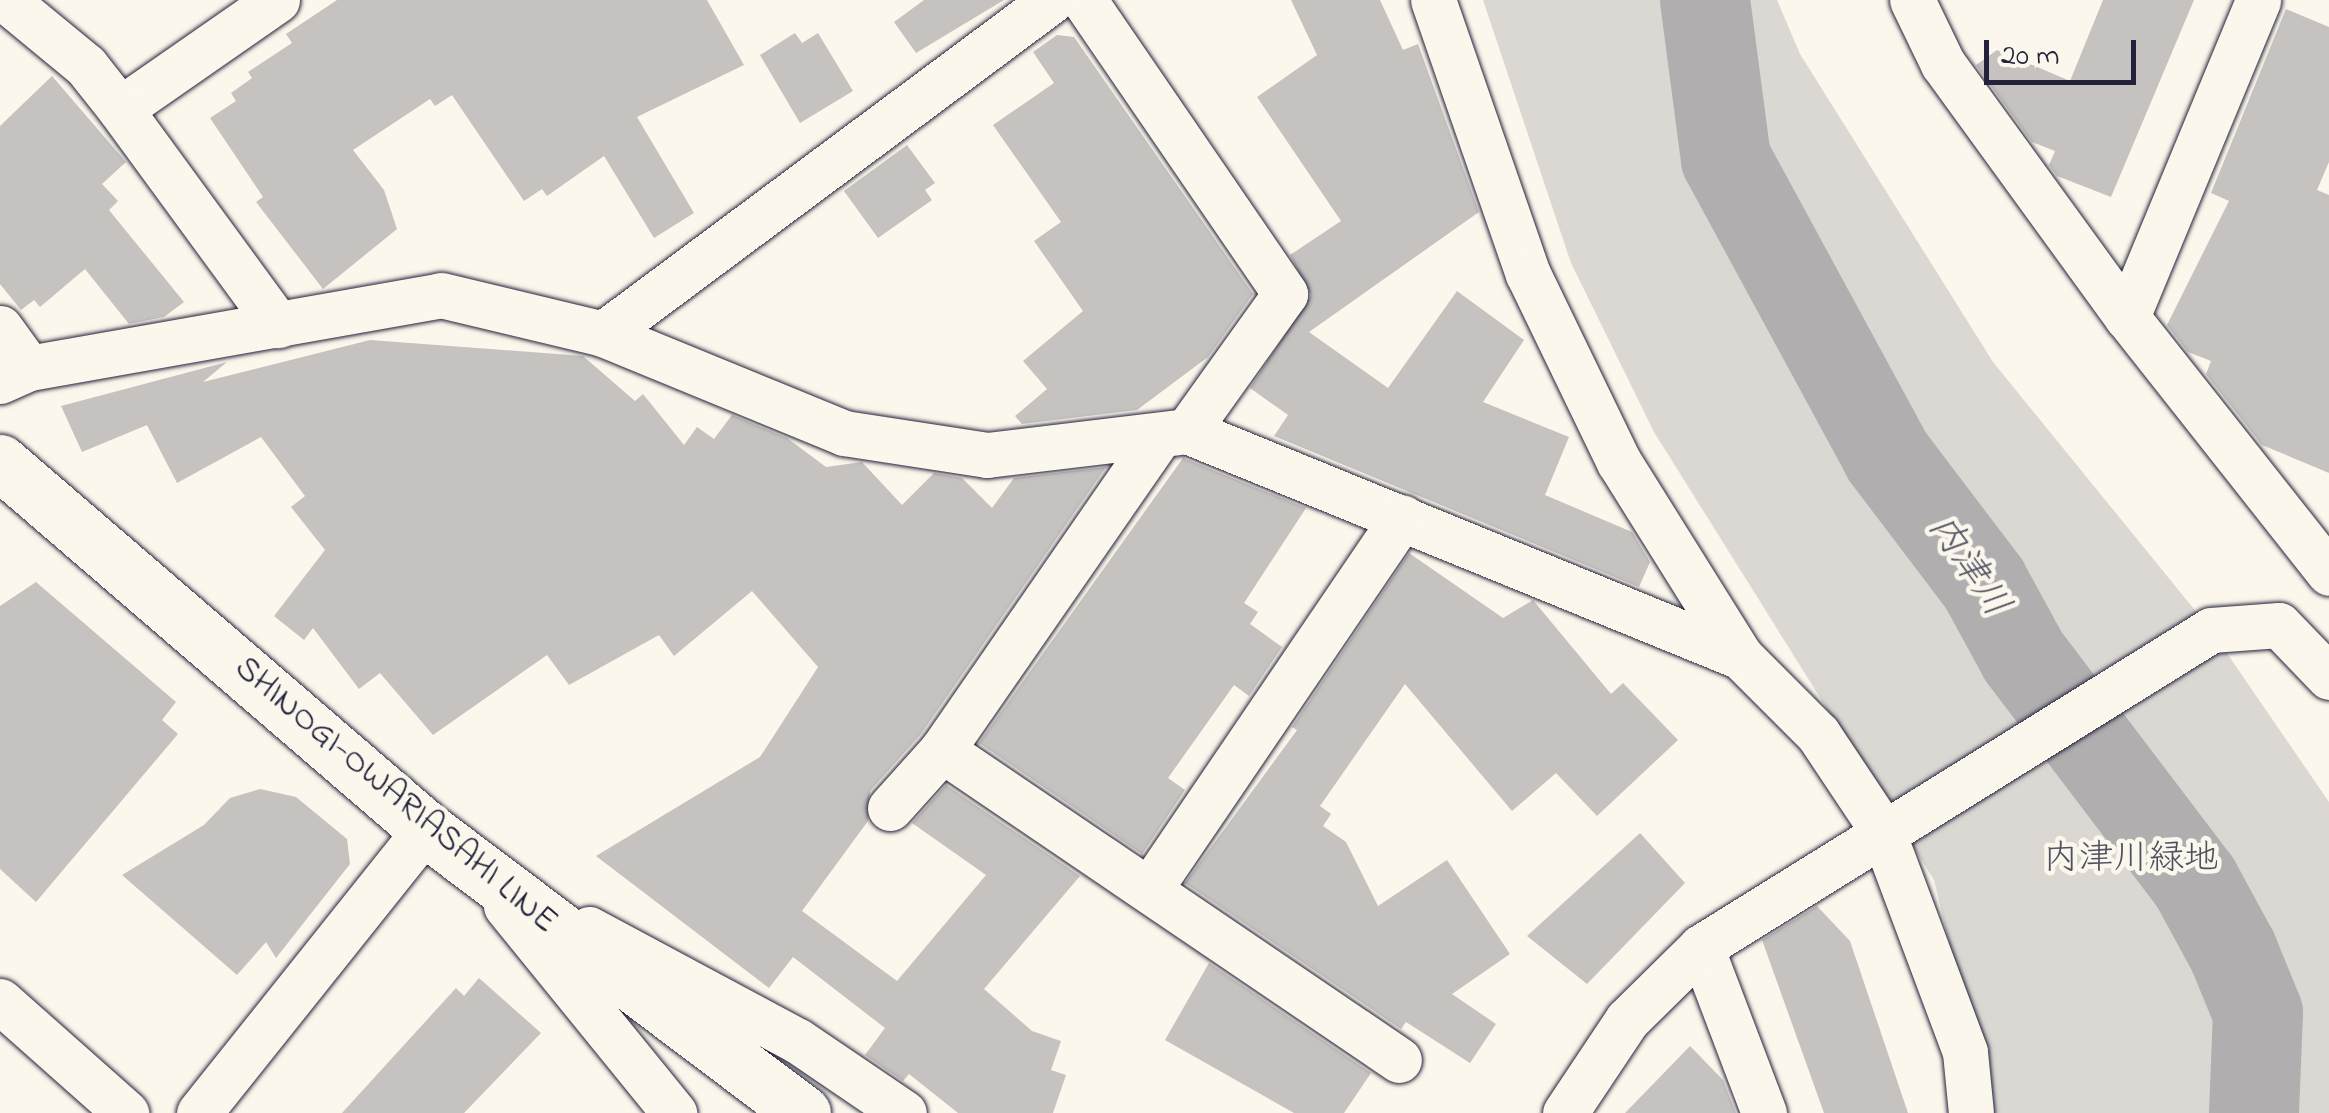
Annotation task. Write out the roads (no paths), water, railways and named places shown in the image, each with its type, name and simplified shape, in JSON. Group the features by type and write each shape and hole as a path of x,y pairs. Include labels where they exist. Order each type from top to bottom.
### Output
{"main road":[{"name":"SHINOGI-OWARIASAHI LINE","path":"0,462 426,829 706,1045 802,1113"}],"street":[{"path":"6,0 86,66 278,325"},
{"path":"120,109 278,0"},
{"path":"603,334 1052,0"},
{"path":"890,808 942,750 1173,435 1285,294 1084,0"},
{"path":"1433,0 1528,274 1619,462 1740,657 1818,734 1896,822 1965,1052 1971,1113"},
{"path":"1912,0 1944,64 2127,318 2329,573"},
{"path":"2127,318 2258,0"},
{"path":"0,328 14,375 441,295 603,334 844,433 987,454 1173,435 1402,517 1740,657"},
{"path":"1152,887 1402,517"},
{"path":"1565,1113 1628,1020 1701,947 1896,822 2210,630 2279,625 2329,677"},
{"path":"942,750 1152,887 1400,1060"},
{"path":"199,1113 426,829"},
{"path":"476,869 674,1113"},
{"path":"476,869 798,1041 904,1113"},
{"path":"1701,947 1764,1113"},
{"path":"0,1000 126,1113"}],"waterway":[{"name":"内津川","path":"1705,0 1726,159 1887,456 1984,584 2024,657 2195,882 2233,952 2258,1013 2254,1113"}],"park label":[{"name":"内津川緑地","path":"2131,860"}]}
